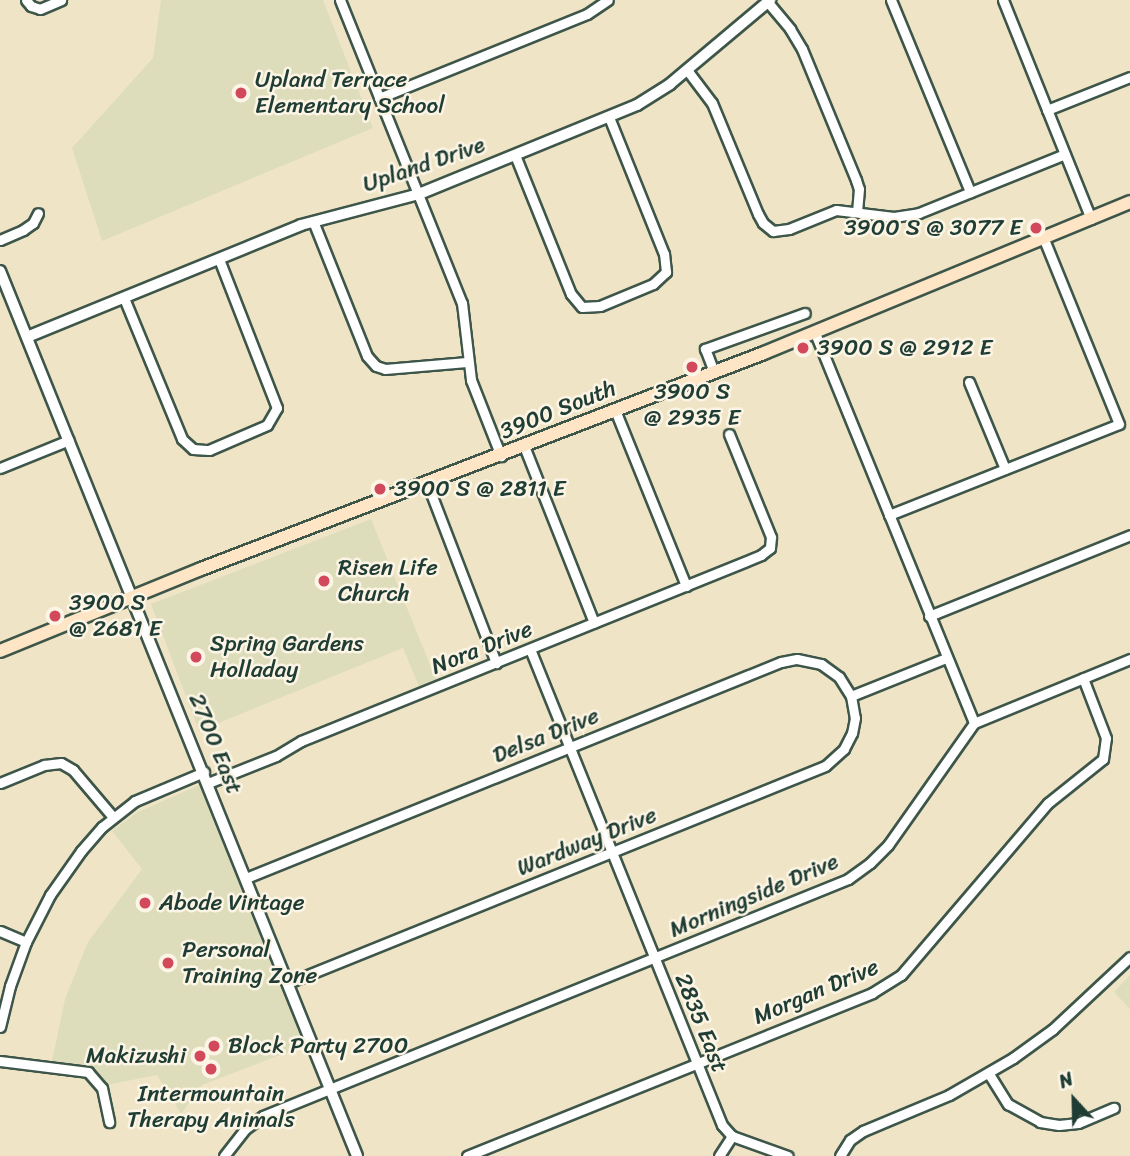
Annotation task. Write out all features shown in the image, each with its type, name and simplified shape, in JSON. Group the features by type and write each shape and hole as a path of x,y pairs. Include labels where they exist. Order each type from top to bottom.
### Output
{"main road":[{"name":"3900 South","path":"0,651 815,332 1130,202"}],"street":[{"path":"26,0 31,6 40,9 61,0"},
{"path":"340,0 462,303 467,362 478,400 501,456"},
{"path":"379,98 587,14 608,0"},
{"path":"891,0 970,192"},
{"path":"1003,0 1091,219"},
{"path":"768,1 802,49 856,180 859,190 857,212"},
{"name":"Upland Drive","path":"27,337 313,221 419,194 609,117 654,96 768,1"},
{"path":"687,69 712,103 758,214 763,223 773,231 789,229 836,210 906,216 1065,154"},
{"path":"1047,110 1130,76"},
{"path":"514,155 571,294 582,307 600,306 653,284 666,272 664,254 609,117"},
{"path":"0,240 33,223 38,213"},
{"path":"313,221 367,356 380,368 467,362"},
{"path":"889,515 1119,424 1044,239"},
{"path":"124,298 182,439 193,449 209,450 267,425 274,417 275,399 219,259"},
{"name":"2700 East","path":"0,271 357,1156"},
{"path":"713,372 705,349 805,313"},
{"path":"815,332 974,723 1130,659"},
{"path":"969,382 1004,469"},
{"path":"615,410 686,586"},
{"name":"Nora Drive","path":"0,1027 9,986 26,942 65,872 113,817 146,795 279,754 301,741 758,557 769,548 770,534 729,434"},
{"path":"0,468 69,440"},
{"path":"524,446 594,623"},
{"path":"427,483 496,663"},
{"path":"929,616 1130,535"},
{"name":"2835 East","path":"530,649 696,1064 722,1125 732,1136"},
{"path":"852,696 946,657"},
{"name":"Delsa Drive","path":"246,878 789,660 813,662 827,668 839,677 852,696"},
{"name":"Morgan Drive","path":"467,1156 872,993 914,963 1048,803 1103,759 1107,738 1083,678"},
{"name":"Wardway Drive","path":"288,983 825,766 844,749 852,733 855,718 852,696"},
{"name":"Morningside Drive","path":"224,1156 245,1129 257,1120 330,1088 841,883 863,869 888,845 974,723"},
{"path":"0,783 44,765 61,763 73,770 113,817"},
{"path":"0,931 26,942"},
{"path":"841,1156 850,1140 863,1131 942,1098 989,1074 1053,1029 1130,957"},
{"path":"0,1061 88,1072 102,1088 109,1122"},
{"path":"989,1074 1008,1104 1040,1122 1059,1125 1078,1123 1114,1108"},
{"path":"719,1156 732,1136 788,1156"}],"shaded area":[{"name":"Upland Terrace Elementary School","path":"161,0 323,0 373,128 102,241 72,148 153,58"},
{"path":"371,519 437,682 420,689 403,648 199,731 151,604"},
{"path":"199,785 304,1046 202,1085 181,1114 157,1075 107,1085 90,1067 52,1061 65,999 88,942 142,869 112,831 138,812"},
{"path":"1130,975 1130,1009 1114,992"}],"place":[{"name":"Upland Terrace Elementary School","path":"241,93"},
{"name":"3900 S @ 3077 E","path":"1036,228"},
{"name":"3900 S @ 2912 E","path":"803,348"},
{"name":"3900 S @ 2935 E","path":"692,367"},
{"name":"3900 S @ 2811 E","path":"380,489"},
{"name":"Risen Life Church","path":"324,581"},
{"name":"3900 S @ 2681 E","path":"55,616"},
{"name":"Spring Gardens Holladay","path":"196,657"},
{"name":"Abode Vintage","path":"145,903"},
{"name":"Personal Training Zone","path":"168,963"},
{"name":"Block Party 2700","path":"214,1046"},
{"name":"Makizushi","path":"200,1056"},
{"name":"Intermountain Therapy Animals","path":"211,1069"}]}
